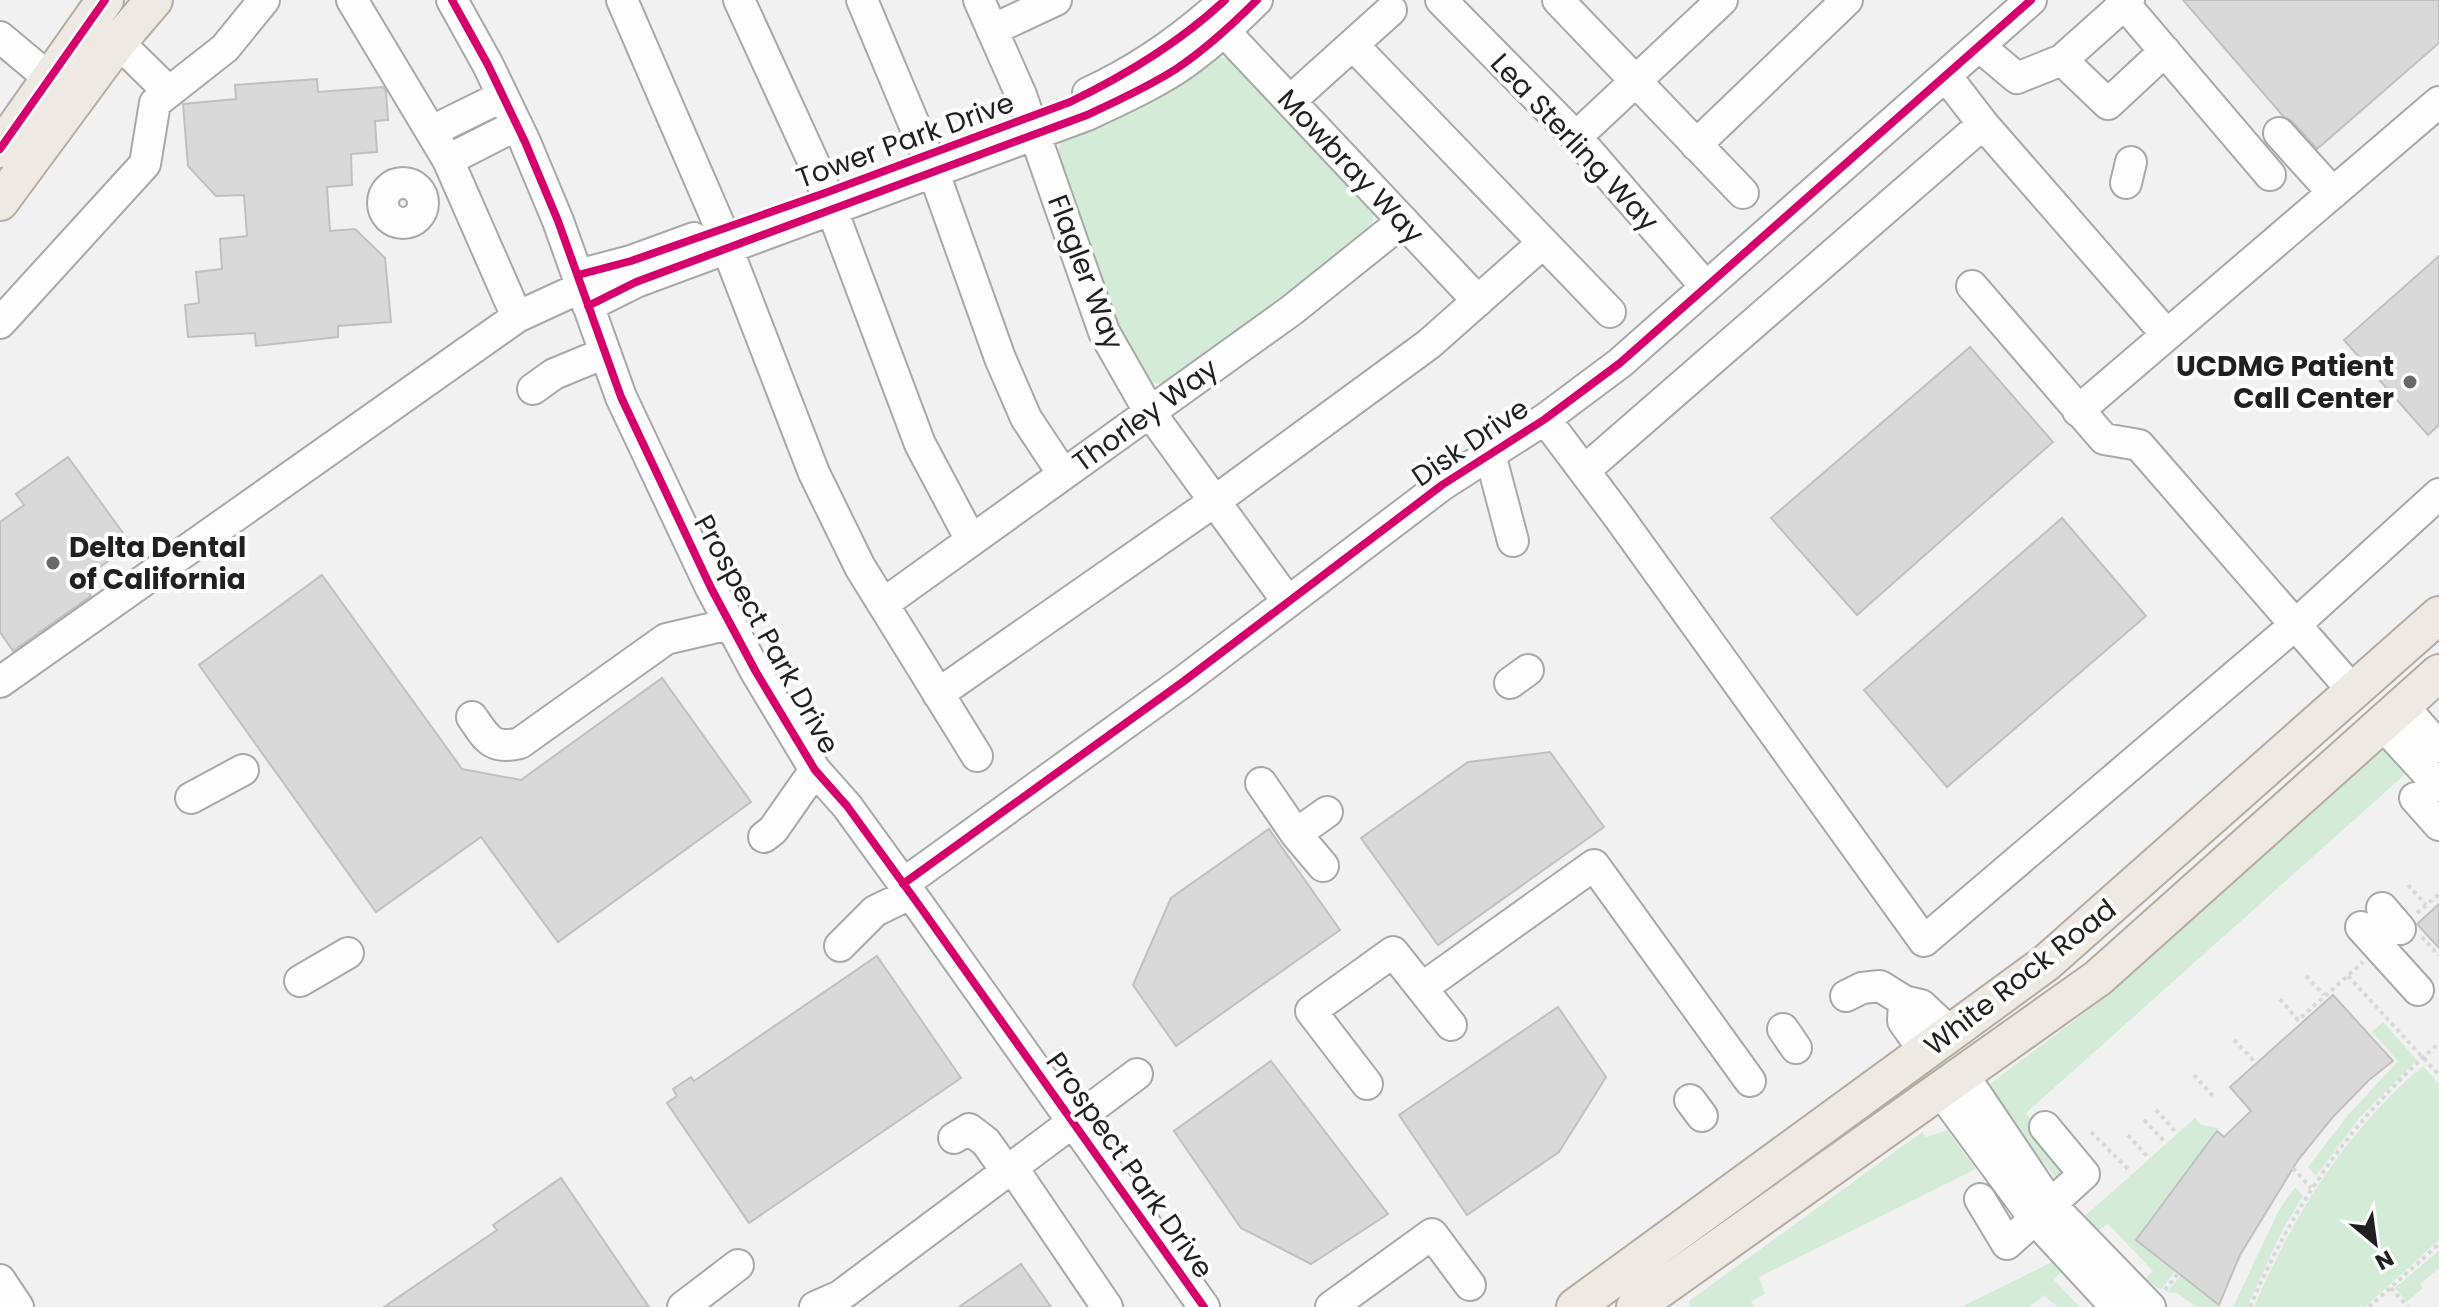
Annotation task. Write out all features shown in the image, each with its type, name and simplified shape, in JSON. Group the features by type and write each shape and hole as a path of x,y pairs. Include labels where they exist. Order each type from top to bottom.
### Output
{"main road":[{"path":"0,149 105,0"},
{"path":"0,202 118,42 154,0"},
{"name":"White Rock Road","path":"1575,1307 2046,963 2439,615"},
{"name":"White Rock Road","path":"1648,1303 1950,1081 2098,978 2439,673"}],"street":[{"path":"0,323 145,164 155,103 225,48 264,0"},
{"path":"352,0 440,146 517,317"},
{"name":"Prospect Park Drive","path":"452,0 517,125 558,221 621,397 730,624 815,770 847,806 1204,1307"},
{"path":"622,0 724,238 814,473 860,567 977,756"},
{"path":"739,0 817,170 920,444 971,540"},
{"path":"862,0 931,164 1000,358 1026,418 1063,474"},
{"name":"Flagler Way","path":"979,0 1032,127 1104,332 1149,411 1288,602"},
{"path":"992,30 1056,0"},
{"name":"Tower Park Drive","path":"1032,127 1108,84 1183,35 1225,0"},
{"name":"Tower Park Drive","path":"0,682 517,317 583,289 631,261 724,238 1145,87 1176,69 1225,32 1257,0"},
{"name":"Lea Sterling Way","path":"1441,0 1576,137 1706,287"},
{"path":"1558,0 1743,193"},
{"path":"1696,145 1847,0"},
{"name":"Disk Drive","path":"840,946 875,911 1442,485 1545,419 1620,363 2031,0"},
{"path":"1979,46 2017,78 2062,60 2125,1 2165,51 2192,94 2231,139 2281,156 2333,193"},
{"path":"1576,137 1635,82 1701,7"},
{"path":"1290,101 1391,10"},
{"name":"Mowbray Way","path":"1225,32 1478,301"},
{"path":"0,37 49,78"},
{"path":"118,42 169,92"},
{"path":"1353,45 1610,312"},
{"path":"2062,60 2108,104 2165,51"},
{"path":"1946,76 1983,124 2167,335"},
{"path":"409,184 415,172 440,146 503,96"},
{"path":"2078,411 2439,102"},
{"path":"1585,470 1983,124"},
{"path":"440,146 517,125"},
{"name":"Thorley Way","path":"883,604 1292,310 1403,221"},
{"path":"938,694 1215,501 1429,344 1543,243"},
{"path":"1972,286 2104,439 2139,445 2353,691"},
{"path":"533,389 554,374 605,353"},
{"path":"1545,419 1585,470 1924,941 2295,625 2439,494"},
{"path":"1490,454 1513,541"},
{"path":"472,717 489,741 504,747 520,743 666,639 730,624"},
{"path":"2392,715 2439,747"},
{"path":"2392,715 2439,825"},
{"path":"191,798 243,770"},
{"path":"764,837 773,830 815,770"},
{"path":"1261,783 1296,834 1323,866"},
{"path":"1296,834 1327,812"},
{"path":"1422,988 1594,865 1750,1081"},
{"path":"2381,921 2418,990"},
{"path":"1367,1084 1311,1011 1393,952 1451,1025"},
{"path":"300,981 348,953"},
{"path":"1846,996 1862,988 1880,986 1904,1001 1921,1005 1938,1043"},
{"path":"834,1303 1137,1074"},
{"path":"1950,1081 2042,1211 2116,1307"},
{"path":"1980,1199 2007,1244 2084,1174 2045,1127"},
{"path":"954,1138 969,1129 986,1142 1010,1170 1107,1307"},
{"path":"2042,1211 2156,1300"},
{"path":"1331,1307 1432,1234 1470,1285"},
{"path":"687,1306 741,1263"},
{"path":"0,1280 18,1307"}],"path":[{"path":"2408,885 2426,903"},
{"path":"2280,999 2298,1020 2354,970"},
{"path":"2306,976 2324,995"},
{"path":"2348,976 2439,1075"},
{"path":"2234,1040 2254,1061"},
{"path":"2250,1307 2271,1258 2311,1188 2368,1112 2439,1043"},
{"path":"2194,1075 2214,1097"},
{"path":"2156,1110 2175,1131"},
{"path":"2144,1120 2164,1141"},
{"path":"2091,1132 2130,1171"},
{"path":"2128,1135 2147,1156"},
{"path":"2293,1168 2311,1188"},
{"path":"2369,1307 2439,1244"},
{"path":"2156,1300 2178,1273"},
{"path":"2391,1287 2408,1307"}],"green space":[{"path":"1205,56 1227,58 1374,213 1370,232 1327,269 1169,384 1149,383 1115,320 1078,214 1053,158 1061,143"},
{"path":"2387,742 2411,769 2026,1113 2051,1143 2064,1174 2056,1178 2026,1142 1990,1087 1991,1083 2082,1015"},
{"path":"2383,1022 2417,1060 2361,1116 2316,1176 2308,1167 2348,1115 2398,1061 2372,1032"},
{"path":"2423,1066 2439,1084 2439,1240 2365,1307 2254,1307 2286,1240 2324,1176 2370,1118"},
{"path":"2195,1118 2201,1125 2219,1128 2136,1240 2175,1271 2161,1290 2145,1279 2153,1271 2108,1224 2098,1231 2085,1216"},
{"path":"1947,1130 1976,1169 1759,1277 1765,1294 1751,1301 1754,1307 1690,1307 1689,1301 1922,1132 1926,1137"},
{"path":"2295,1187 2303,1196 2281,1233 2247,1307 2233,1307 2278,1212"},
{"path":"2439,1250 2439,1268 2420,1284 2423,1288 2407,1302 2395,1288"},
{"path":"2054,1261 2062,1271 2054,1280 2080,1307 2057,1307 2044,1295 2030,1307 1961,1307"},
{"path":"2181,1275 2222,1307 2197,1307 2177,1293 2167,1292"}],"building":[{"path":"2183,0 2439,0 2439,43 2317,149 2292,121 2283,116"},
{"path":"317,79 318,92 383,87 386,91 388,120 375,121 377,152 351,154 352,185 327,187 330,231 355,229 385,258 391,322 338,326 338,337 256,346 255,333 188,337 185,305 199,303 196,272 222,269 220,239 247,236 244,195 216,196 188,166 183,104 236,99 235,85"},
{"name":"UCDMG Patient Call Center","path":"2439,256 2439,425 2428,435 2344,340"},
{"path":"1970,347 2053,442 1857,615 1771,518"},
{"name":"Delta Dental of California","path":"68,457 131,544 80,582 91,596 13,651 0,632 0,522 24,505 16,494"},
{"path":"2062,518 2146,616 1947,787 1864,690"},
{"path":"322,575 462,769 521,780 662,678 751,802 558,942 481,837 376,912 199,665"},
{"path":"1550,752 1604,827 1438,945 1361,838 1468,762"},
{"path":"1269,829 1340,930 1176,1046 1133,985 1171,898"},
{"path":"2439,904 2439,948 2417,924"},
{"path":"877,956 961,1078 749,1223 667,1103 677,1096 673,1089 691,1077 694,1081"},
{"path":"2333,995 2393,1061 2369,1080 2332,1118 2298,1160 2240,1255 2219,1305 2136,1240 2217,1131 2224,1137 2251,1111 2230,1087"},
{"path":"1558,1007 1606,1077 1559,1152 1467,1215 1399,1115"},
{"path":"1271,1061 1388,1214 1311,1264 1241,1228 1174,1131"},
{"path":"561,1178 649,1307 384,1307 497,1230 493,1225"},
{"path":"1021,1264 1051,1307 959,1307"}],"cycle path":[{"path":"0,149 105,0"},
{"path":"452,0 525,142 558,221 621,397 711,588 756,672 815,770 847,806 921,908 1204,1307"},
{"path":"578,275 631,261 825,193 1070,102 1151,57 1225,0"},
{"path":"588,306 636,282 1087,115 1176,69 1257,0"},
{"path":"903,884 1184,681 1442,485 1545,419 1620,363 2031,0"}],"place":[{"name":"UCDMG Patient Call Center","path":"2410,382"},
{"name":"Delta Dental of California","path":"53,563"}]}
